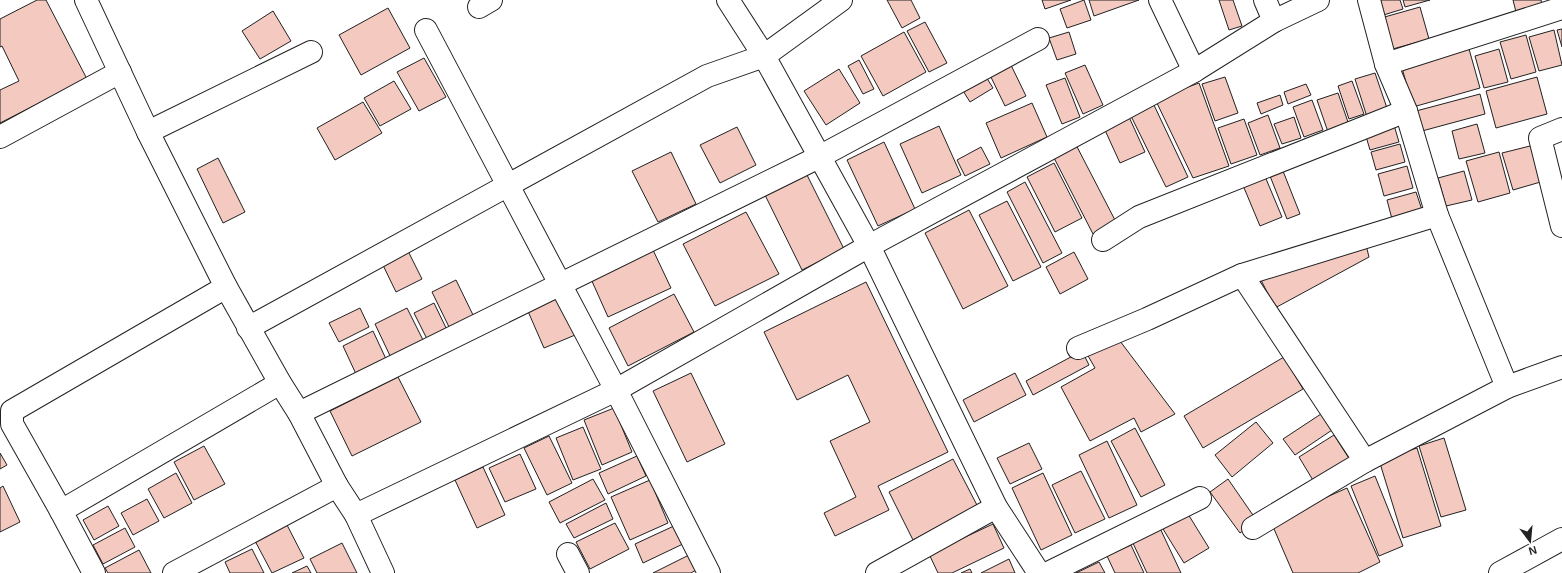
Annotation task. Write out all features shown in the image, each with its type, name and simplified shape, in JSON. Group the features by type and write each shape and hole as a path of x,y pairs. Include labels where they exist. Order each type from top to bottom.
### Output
{"main road":[{"path":"728,0 764,56 869,246 996,507 1039,573"},
{"path":"248,328 707,76 764,56 841,0"},
{"path":"1160,0 1194,71"},
{"path":"1265,0 1274,21"},
{"path":"356,515 616,390 869,246 1194,71 1274,21 1318,0"},
{"path":"1369,0 1386,64 1406,111 1437,215 1507,387"},
{"path":"92,2 120,72 148,132 226,287 248,328 299,413 337,486 356,515 383,573"},
{"path":"1386,64 1562,8"},
{"path":"426,30 616,390 708,573"},
{"path":"299,413 561,286 820,157 1038,39"},
{"path":"148,132 311,52"},
{"path":"0,137 120,72"},
{"path":"1103,240 1139,217 1406,111"},
{"path":"1562,129 1540,138 1562,226"},
{"path":"1078,348 1147,319 1242,275 1437,215"},
{"path":"1242,275 1365,461"},
{"path":"94,573 12,424 12,411 226,287"},
{"path":"1253,528 1365,461 1507,387 1562,367"},
{"path":"61,511 280,383"},
{"path":"174,573 337,486"},
{"path":"1048,573 1200,498"},
{"path":"877,573 996,507"},
{"path":"1500,573 1562,539"},
{"path":"568,554 578,573"}],"building":[{"path":"37,0 46,0 87,79 0,123 0,90 19,81 2,46 0,47 0,19"},
{"path":"887,0 911,0 920,18 902,28"},
{"path":"1042,0 1071,0 1045,9"},
{"path":"1084,0 1091,20 1067,28 1060,9"},
{"path":"1089,0 1139,0 1094,16"},
{"path":"1219,0 1233,0 1242,26 1229,30"},
{"path":"1372,0 1400,0 1403,9 1377,17"},
{"path":"1403,0 1430,0 1405,7"},
{"path":"1513,0 1541,0 1542,5 1516,12"},
{"path":"1420,7 1429,39 1389,50 1381,18"},
{"path":"388,8 410,48 361,75 339,35"},
{"path":"273,11 291,41 260,59 242,31"},
{"path":"925,22 947,63 929,72 907,31"},
{"path":"1562,29 1562,47 1557,30"},
{"path":"1554,30 1562,65 1539,71 1529,37"},
{"path":"904,32 926,72 883,96 861,56"},
{"path":"1069,32 1076,54 1057,60 1049,38"},
{"path":"1526,35 1536,72 1511,79 1500,42"},
{"path":"1469,49 1480,88 1413,107 1402,68"},
{"path":"1499,49 1508,82 1484,88 1475,56"},
{"path":"424,58 446,97 419,111 397,72"},
{"path":"859,60 874,89 863,94 848,66"},
{"path":"1009,61 1026,96 1005,106 988,71"},
{"path":"1085,65 1103,105 1083,114 1065,73"},
{"path":"839,69 860,103 826,125 804,91"},
{"path":"983,72 993,88 970,102 960,86"},
{"path":"1375,73 1388,111 1367,117 1355,79"},
{"path":"1225,77 1238,113 1215,121 1202,84"},
{"path":"1537,77 1547,114 1496,128 1486,91"},
{"path":"1065,78 1080,117 1062,124 1046,85"},
{"path":"394,81 411,109 380,126 364,98"},
{"path":"1352,81 1364,114 1349,119 1338,86"},
{"path":"1199,83 1229,166 1193,178 1155,99"},
{"path":"1306,84 1311,95 1288,104 1284,92"},
{"path":"1338,93 1349,125 1328,132 1317,100"},
{"path":"1480,94 1485,114 1422,131 1416,111"},
{"path":"1280,95 1283,105 1261,114 1257,103"},
{"path":"1312,100 1323,130 1304,137 1293,107"},
{"path":"363,102 382,133 335,160 317,128"},
{"path":"1032,103 1047,137 1001,158 986,123"},
{"path":"1153,103 1188,177 1166,187 1129,112"},
{"path":"1268,115 1280,148 1260,155 1248,123"},
{"path":"1129,117 1145,152 1120,163 1104,128"},
{"path":"1294,117 1301,138 1282,144 1274,124"},
{"path":"1244,119 1257,155 1231,164 1218,128"},
{"path":"1477,124 1485,153 1459,159 1452,131"},
{"path":"1394,125 1399,142 1370,150 1365,133"},
{"path":"939,126 961,175 922,193 900,144"},
{"path":"737,127 756,165 720,183 700,145"},
{"path":"1074,141 1116,222 1093,234 1051,152"},
{"path":"884,142 915,209 878,226 847,160"},
{"path":"1400,144 1405,162 1376,170 1371,152"},
{"path":"1534,145 1544,181 1513,190 1502,153"},
{"path":"981,147 990,164 965,176 957,160"},
{"path":"671,152 696,204 658,222 632,171"},
{"path":"1499,152 1510,193 1478,202 1466,161"},
{"path":"218,158 245,212 223,223 197,169"},
{"path":"1054,163 1082,218 1055,232 1027,177"},
{"path":"1407,166 1413,188 1384,196 1378,174"},
{"path":"1283,171 1300,214 1287,219 1270,176"},
{"path":"1464,171 1472,200 1446,206 1438,178"},
{"path":"1264,174 1282,217 1260,226 1242,183"},
{"path":"807,175 844,249 802,270 765,195"},
{"path":"1025,182 1062,253 1043,263 1007,192"},
{"path":"1416,192 1422,210 1392,219 1387,200"},
{"path":"1007,201 1041,267 1013,281 979,215"},
{"path":"969,210 1008,286 963,309 925,233"},
{"path":"746,212 779,274 715,306 683,244"},
{"path":"405,245 422,279 396,292 379,257"},
{"path":"1366,245 1369,257 1275,308 1260,278"},
{"path":"653,250 671,288 608,317 591,279"},
{"path":"1074,252 1088,279 1060,294 1046,267"},
{"path":"456,280 474,317 450,329 432,292"},
{"path":"866,282 948,452 878,486 889,510 835,536 824,513 856,497 830,441 870,422 848,375 797,400 764,332"},
{"path":"563,294 580,333 544,348 527,309"},
{"path":"674,294 694,332 628,366 609,328"},
{"path":"434,303 448,332 428,341 414,313"},
{"path":"360,308 369,327 339,342 329,323"},
{"path":"407,308 425,344 392,360 375,324"},
{"path":"373,331 386,359 356,374 343,346"},
{"path":"1117,337 1175,414 1141,432 1134,418 1090,441 1061,387 1095,368 1087,354"},
{"path":"1082,351 1089,365 1033,395 1026,381"},
{"path":"1284,357 1303,389 1203,448 1184,416"},
{"path":"691,373 725,444 687,462 653,391"},
{"path":"1015,373 1026,395 974,422 963,400"},
{"path":"398,377 421,422 352,456 330,411"},
{"path":"614,408 632,452 602,465 584,420"},
{"path":"1324,412 1335,428 1295,455 1283,439"},
{"path":"1256,422 1273,443 1232,477 1215,455"},
{"path":"583,427 601,469 573,480 556,438"},
{"path":"1135,428 1165,485 1141,497 1111,441"},
{"path":"1334,435 1350,460 1314,482 1299,457"},
{"path":"549,436 572,483 547,495 524,448"},
{"path":"1444,438 1466,510 1441,517 1419,446"},
{"path":"1107,441 1137,505 1109,518 1079,455"},
{"path":"1029,443 1042,469 1010,484 997,458"},
{"path":"204,446 225,484 194,500 174,462"},
{"path":"1417,448 1441,526 1403,538 1379,460"},
{"path":"0,453 7,465 0,469"},
{"path":"520,454 536,489 505,502 489,468"},
{"path":"637,456 646,476 608,494 599,473"},
{"path":"953,459 978,507 913,540 889,492"},
{"path":"483,467 505,515 477,528 455,480"},
{"path":"1081,471 1105,519 1075,533 1052,485"},
{"path":"176,473 192,503 164,518 148,489"},
{"path":"1043,473 1072,535 1041,550 1012,488"},
{"path":"1375,476 1403,546 1379,556 1351,486"},
{"path":"593,479 605,500 560,523 549,502"},
{"path":"1228,479 1257,521 1240,533 1210,492"},
{"path":"650,480 668,523 630,540 611,497"},
{"path":"3,486 20,522 0,532 0,488"},
{"path":"1347,488 1380,562 1358,573 1293,573 1271,522"},
{"path":"147,499 159,521 133,535 121,513"},
{"path":"606,503 613,519 574,538 566,524"},
{"path":"108,506 119,526 94,540 83,520"},
{"path":"1188,514 1209,548 1184,563 1163,529"},
{"path":"286,523 304,558 272,573 254,539"},
{"path":"615,523 629,549 590,569 576,542"},
{"path":"993,524 1004,548 952,573 938,573 929,554"},
{"path":"676,525 685,543 643,563 635,544"},
{"path":"1159,526 1181,573 1147,573 1131,539"},
{"path":"125,528 135,547 103,564 93,545"},
{"path":"342,543 357,573 317,573 310,559"},
{"path":"1131,545 1144,573 1115,573 1107,556"},
{"path":"252,549 264,573 230,573 225,562"},
{"path":"139,550 151,573 108,573 105,568"},
{"path":"689,555 696,570 691,573 653,573"},
{"path":"1009,559 1015,573 981,573"},
{"path":"1099,562 1105,573 1076,573"},
{"path":"307,566 311,573 292,573"},
{"path":"970,569 972,573 961,573"}]}
